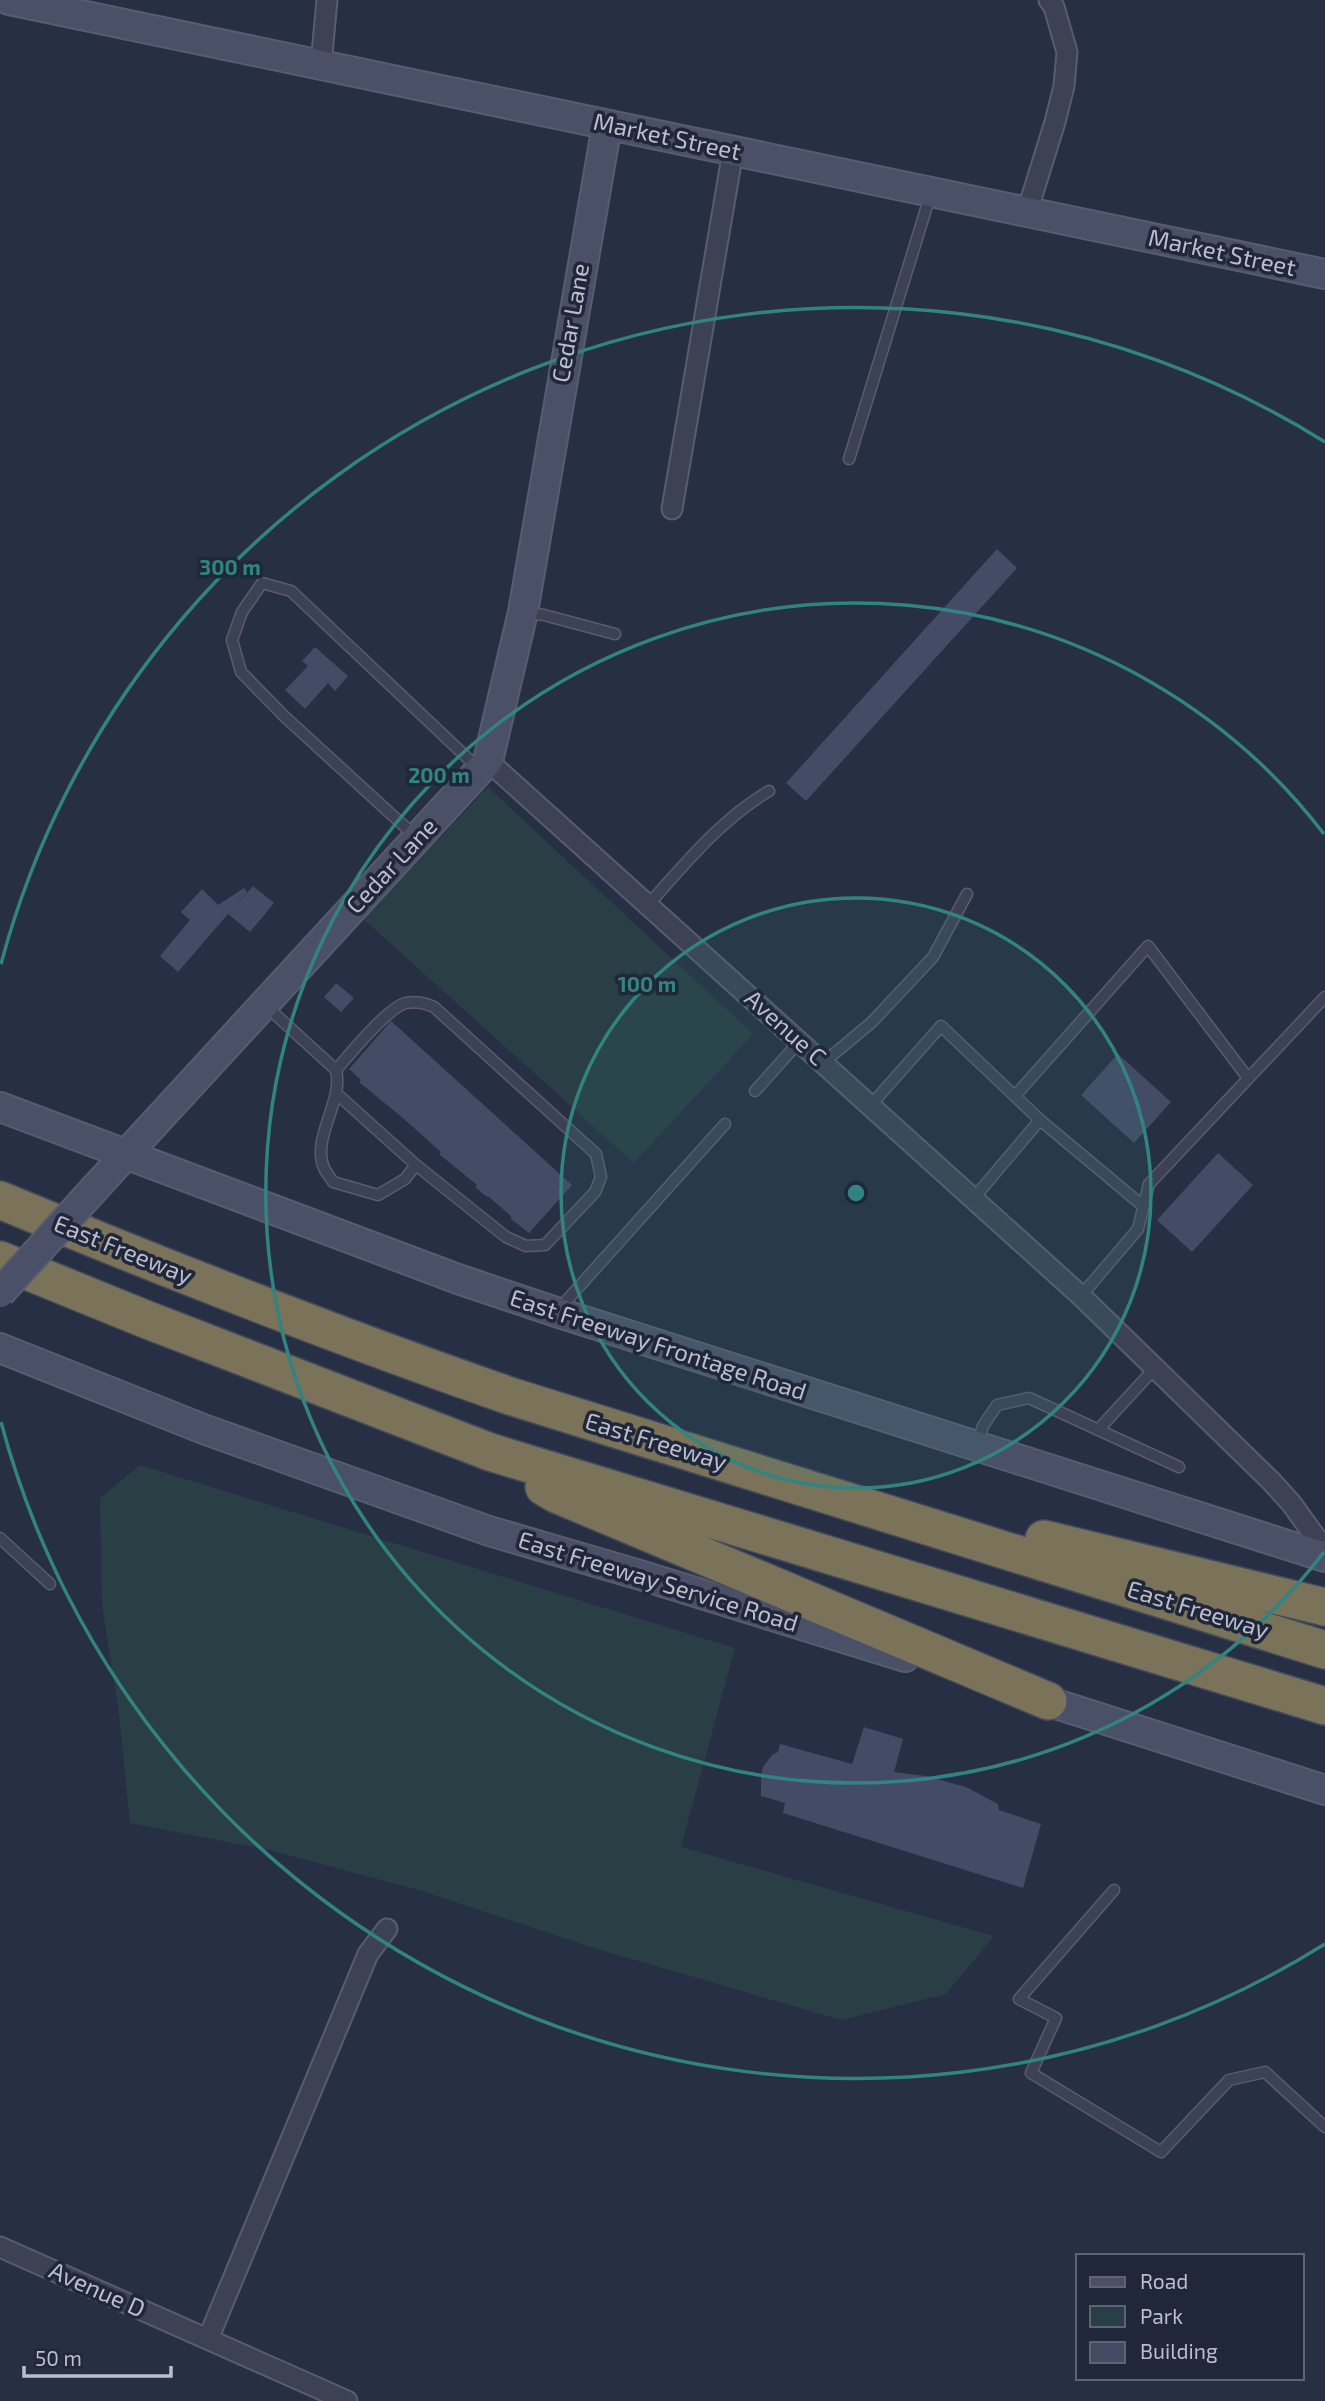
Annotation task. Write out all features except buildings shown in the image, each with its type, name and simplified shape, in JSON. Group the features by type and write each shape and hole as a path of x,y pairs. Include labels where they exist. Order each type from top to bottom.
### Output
{"highway":[{"name":"East Freeway","path":"0,1200 271,1309 513,1397 1325,1650"},
{"path":"0,1260 490,1452 1325,1706"},
{"path":"490,1452 555,1494 1048,1701"},
{"path":"783,1482 1073,1546 1325,1607"}],"main road":[{"name":"Market Street","path":"9,0 1325,274"},
{"name":"Cedar Lane","path":"0,1293 484,765 523,612 607,125"},
{"name":"East Freeway Frontage Road","path":"0,1107 458,1279 975,1447 1325,1557"},
{"name":"East Freeway Service Road","path":"0,1348 206,1430 489,1531 1048,1701 1325,1790"}],"street":[{"path":"321,65 327,0"},
{"path":"1027,212 1055,122 1065,75 1067,52 1055,7 1049,0"},
{"path":"672,509 733,151"},
{"name":"Avenue C","path":"484,765 648,905 1081,1296 1282,1492 1325,1550"},
{"path":"208,2339 368,1954 387,1929"},
{"name":"Avenue D","path":"0,2247 347,2401"}],"lane":[{"path":"849,459 931,192"},
{"path":"418,838 285,718 241,672 232,640 242,612 262,583 291,591 484,765"},
{"path":"523,612 615,634"},
{"path":"648,905 716,831 747,804 769,791"},
{"path":"823,1063 872,1022 933,957 967,894"},
{"path":"1015,1096 1148,946 1248,1078"},
{"path":"1081,1296 1138,1229 1149,1184 1325,997"},
{"path":"336,1069 384,1017 404,1003 422,1002 434,1007 596,1154 601,1177 595,1192 545,1245 526,1246 506,1237 416,1165 336,1093"},
{"path":"263,1004 336,1069 339,1083 322,1140 323,1166 333,1182 378,1195 405,1179 416,1165"},
{"path":"870,1105 941,1026 1040,1120 1143,1206"},
{"path":"755,1091 799,1042"},
{"path":"973,1199 1040,1120"},
{"path":"556,1312 725,1124"},
{"path":"1098,1430 1155,1368"},
{"path":"975,1447 983,1426 997,1405 1029,1398 1179,1467"},
{"path":"0,1538 50,1584"},
{"path":"1114,1890 1019,1999 1056,2018 1031,2073 1161,2152 1229,2080 1265,2072 1325,2127"}],"green space":[{"path":"488,787 753,1034 634,1163 363,919"},
{"path":"140,1465 735,1648 681,1847 994,1936 946,1994 841,2020 597,1949 422,1891 269,1850 130,1823 119,1714 102,1605 100,1498"}]}
